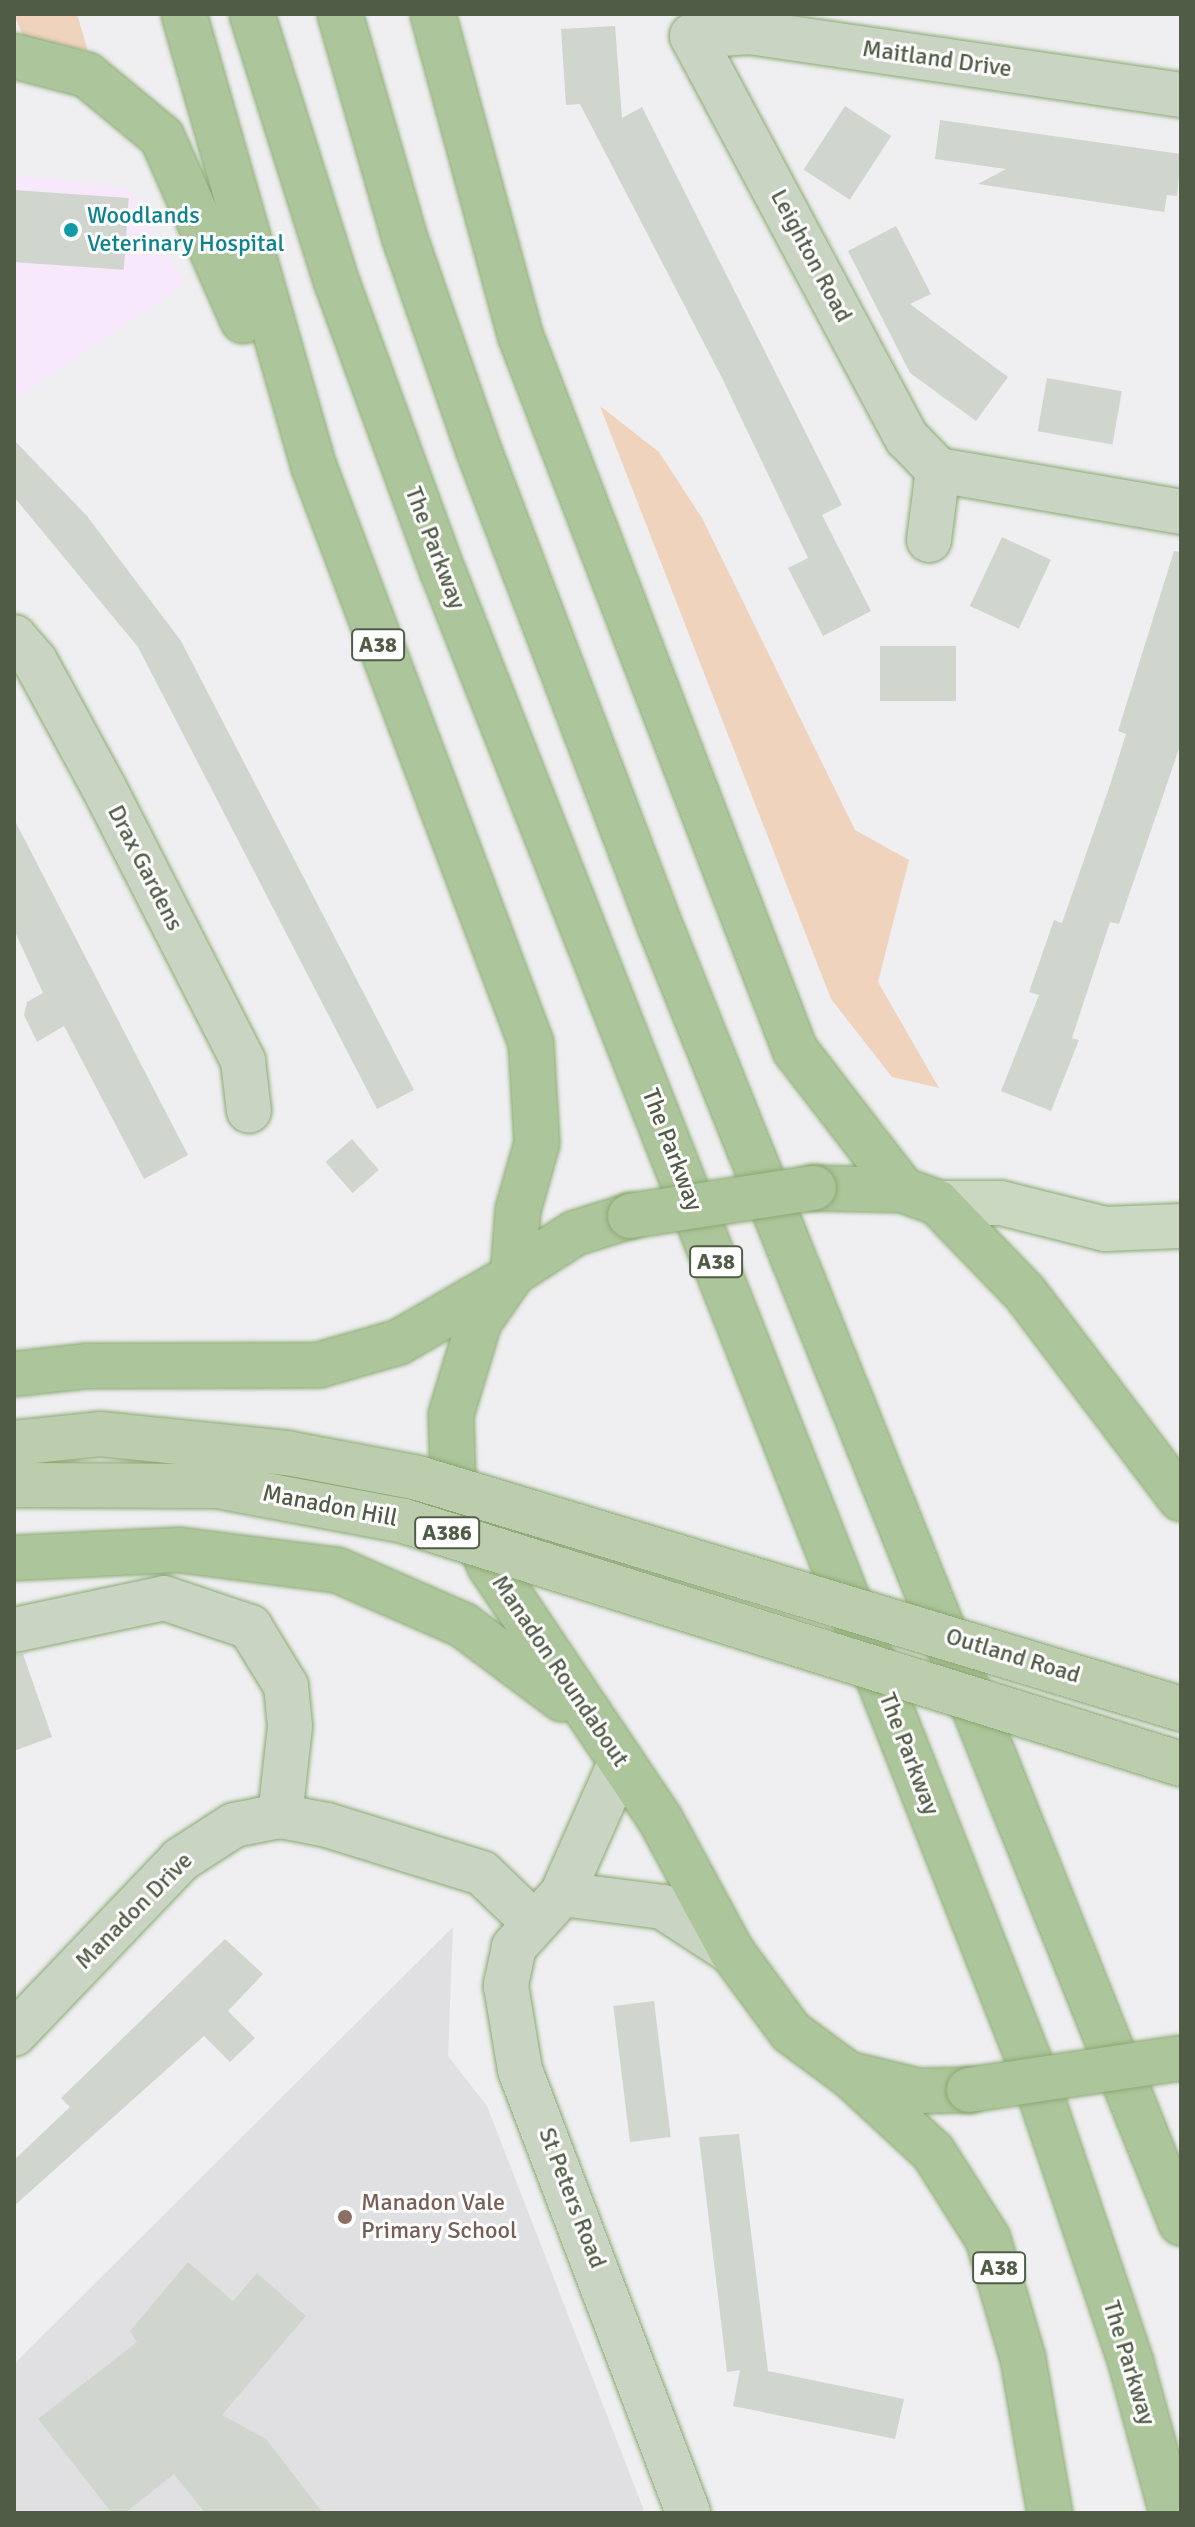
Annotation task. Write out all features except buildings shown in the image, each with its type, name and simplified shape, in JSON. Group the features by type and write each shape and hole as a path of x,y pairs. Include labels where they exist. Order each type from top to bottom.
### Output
{"highway":[{"name":"A38","path":"184,14 314,467 531,1043 537,1143 518,1210 512,1275"},
{"name":"The Parkway","path":"252,14 337,283 443,572 1028,2058 1131,2363 1172,2513"},
{"path":"340,14 404,236 507,526 660,926 1181,2223"},
{"path":"433,14 521,337 795,1050 921,1196 1015,1281 1181,1499"},
{"path":"14,56 87,75 162,137 314,467"},
{"name":"Manadon Roundabout","path":"921,1196 814,1188 630,1216 575,1233 512,1275 479,1322 456,1386 453,1484 490,1566 708,1896 732,1952 791,2032 848,2074 919,2091 969,2090 1181,2058"},
{"path":"14,1374 86,1366 319,1365 399,1342 512,1275"},
{"path":"14,1558 180,1550 337,1570 463,1625 610,1744"},
{"name":"A38","path":"848,2074 933,2152 983,2228 1023,2359 1050,2513"}],"main road":[{"path":"921,1196 1001,1203 1105,1229 1181,1226"},
{"name":"Manadon Hill","path":"14,1443 100,1434 287,1453 418,1478 845,1606"},
{"name":"Manadon Hill","path":"14,1485 217,1486 311,1499 526,1556 1181,1764"},
{"name":"Outland Road","path":"845,1606 1181,1709"}],"street":[{"name":"Maitland Drive","path":"692,36 751,32 1181,95"},
{"name":"Leighton Road","path":"692,36 907,438 938,470"},
{"path":"929,540 938,470 1181,512"},
{"name":"Drax Gardens","path":"14,637 35,661 96,772 243,1061 249,1111"},
{"path":"14,1630 164,1598 250,1627 286,1686 290,1726 280,1816"},
{"name":"St Peters Road","path":"610,1744 548,1908 514,1947 506,1986 520,2070 688,2513"},
{"name":"Manadon Drive","path":"14,2034 180,1860 234,1825 280,1816 482,1873 548,1908"},
{"path":"548,1908 663,1907 732,1952"}],"shaded area":[{"path":"14,14 77,14 88,51 23,36"},
{"path":"14,174 128,189 184,284 14,401"},
{"path":"600,406 659,452 702,518 855,830 909,860 878,982 939,1088 892,1077 831,999"},
{"name":"Manadon Vale Primary School","path":"453,1927 448,2056 487,2106 645,2513 14,2513 14,2364"}],"place":[{"name":"Woodlands Veterinary Hospital","path":"71,230"},
{"name":"Manadon Vale Primary School","path":"345,2217"}]}
